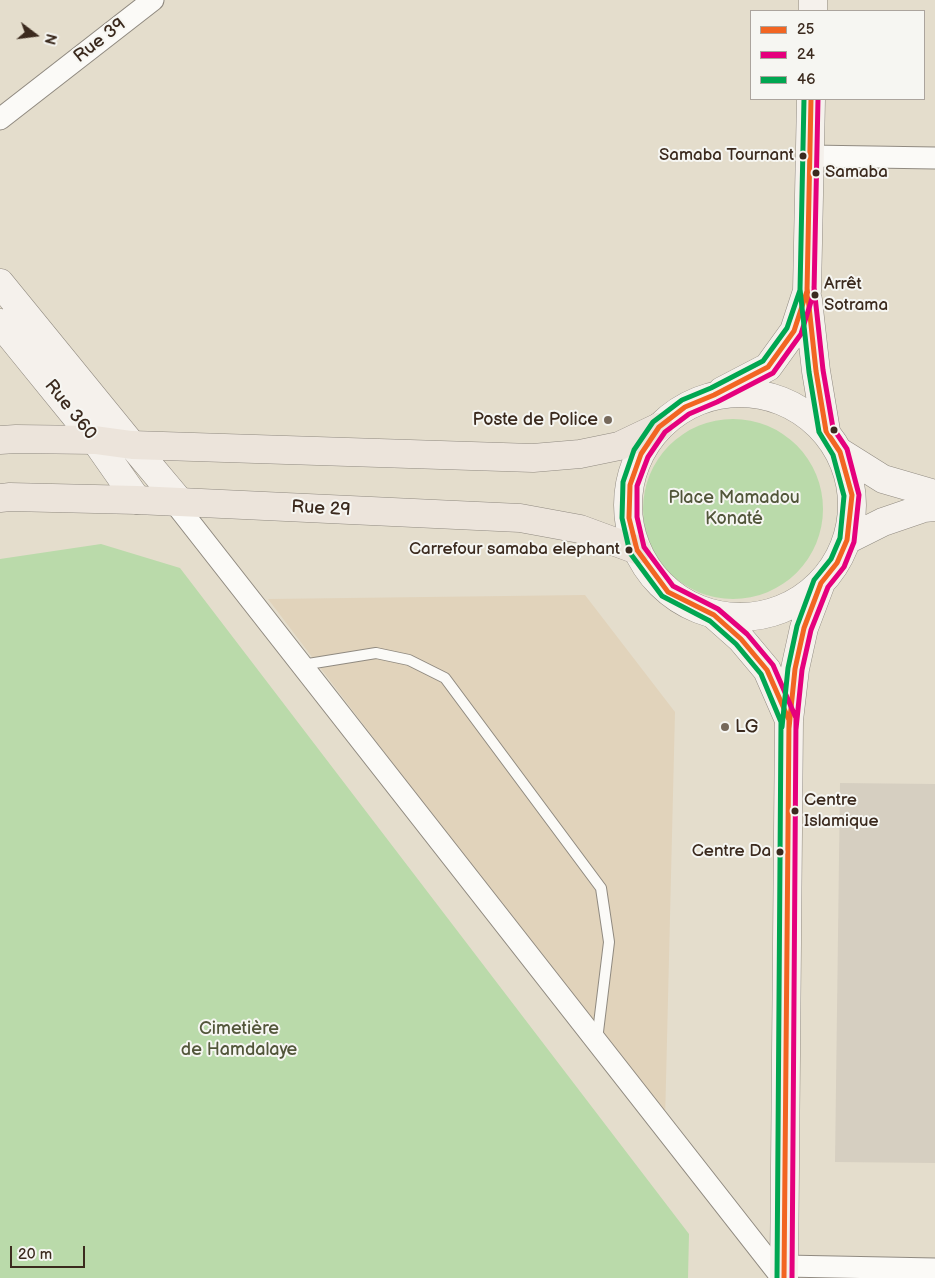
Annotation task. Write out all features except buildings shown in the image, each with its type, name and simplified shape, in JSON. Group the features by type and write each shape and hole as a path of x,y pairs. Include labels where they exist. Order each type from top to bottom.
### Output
{"main road":[{"path":"783,1274 789,720 795,668 804,628 821,583 836,563 847,540 852,495 833,442 816,371 806,291 811,100"},
{"path":"0,283 177,502"},
{"path":"0,440 95,440 132,445 533,458 580,454 619,446 660,427 685,407 714,395 768,367 794,331 806,291"},
{"name":"Rue 360","path":"0,323 95,440 137,500"},
{"path":"714,395 745,392 775,398 803,411 833,442 882,480 935,494"},
{"path":"660,427 641,454 630,485 629,518 637,550 668,592 714,615 741,639 767,670 789,720"},
{"name":"Rue 29","path":"0,498 137,500 520,518 580,529 637,550"},
{"path":"847,540 883,522 924,508 935,507"},
{"path":"714,615 753,617 790,606 821,583"}],"street":[{"name":"Rue 39","path":"0,118 153,0"},
{"path":"810,156 935,158"},
{"path":"177,502 597,1042 783,1274 925,1272"}],"lane":[{"path":"302,665 376,653 409,660 444,678 601,888 609,942 597,1042"}],"shaded area":[{"path":"585,595 675,712 665,1122 268,599"},
{"path":"840,783 935,784 935,1163 835,1162"}],"green space":[{"name":"Place Mamadou Konaté","path":"733,419 767,426 783,434 802,452 808,459 819,483 823,509 816,543 808,559 790,578 783,584 759,595 733,599 699,592 683,584 664,566 658,559 647,535 643,509 650,475 658,459 676,440 683,434 707,423"},
{"name":"Cimetière de Hamdalaye","path":"101,544 180,568 689,1234 688,1278 0,1278 0,559"}],"transit line":[{"name":"46","path":"777,1278 781,722 761,674 736,644 710,621 662,596 630,553 622,518 623,482 634,450 653,422 682,400 711,388 763,361 787,328 800,290 804,100"},
{"name":"25","path":"784,1278 789,720 767,670 741,639 714,615 668,592 637,550 629,518 630,485 641,454 659,427 685,407 714,395 768,367 794,331 807,291 811,100"},
{"name":"24","path":"792,1278 796,718 773,665 747,634 718,609 673,586 644,547 637,517 637,486 648,457 665,432 689,414 773,373 801,334 814,292 818,100"},
{"name":"24","path":"796,729 802,670 811,630 828,587 844,567 854,542 859,495 847,449 833,428 823,370 814,287"},
{"name":"25","path":"789,728 795,669 804,628 821,583 837,563 847,540 852,495 840,452 826,431 816,371 807,288"},
{"name":"46","path":"782,727 788,668 797,626 814,580 831,559 840,538 844,496 833,455 819,432 809,372 800,289"}],"place":[{"name":"Samaba Tournant","path":"803,156"},
{"name":"Samaba","path":"816,173"},
{"name":"Arrêt Sotrama","path":"815,295"},
{"name":"Poste de Police","path":"608,420"},
{"name":"Carrefour samaba elephant","path":"629,550"},
{"name":"LG","path":"725,727"},
{"name":"Centre Islamique","path":"795,811"},
{"name":"Centre Da","path":"780,852"}]}
